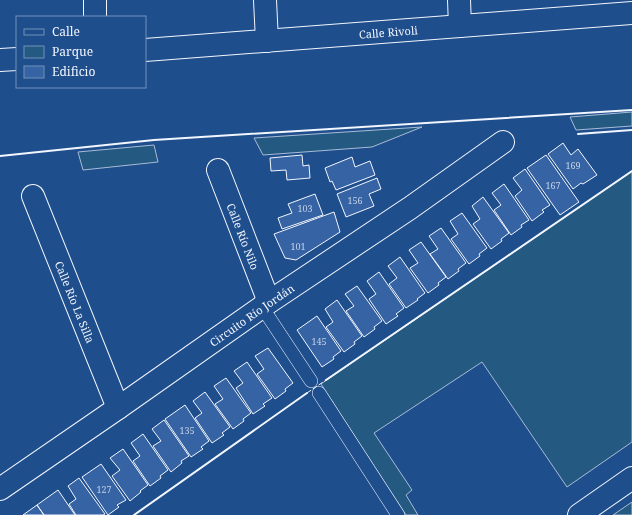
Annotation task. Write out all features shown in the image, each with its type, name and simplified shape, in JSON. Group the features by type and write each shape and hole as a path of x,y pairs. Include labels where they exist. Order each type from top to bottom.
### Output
{"street":[{"path":"95,0 96,16"},
{"path":"265,0 267,40"},
{"path":"459,0 460,26"},
{"name":"Calle Rivoli","path":"146,50 632,13"},
{"path":"0,60 16,59"},
{"name":"Circuito Río Jordán","path":"0,489 265,304 410,208 503,142"},
{"name":"Calle Río Nilo","path":"218,170 265,304"},
{"name":"Calle Río La Silla","path":"33,196 118,408"},
{"path":"579,515 632,478"}],"lane":[{"path":"265,304 312,381"},
{"path":"319,393 398,515"}],"green space":[{"path":"632,112 632,126 576,130 570,117"},
{"path":"422,127 372,147 263,155 254,138"},
{"path":"154,145 158,162 83,170 78,152"},
{"path":"632,171 632,442 567,487 482,362 374,433 412,490 406,495 418,515 406,515 321,384"},
{"path":"632,502 632,515 613,515"}],"building":[{"path":"563,143 571,155 578,149 597,175 573,189 548,154"},
{"path":"302,155 303,166 309,165 310,178 287,180 286,170 271,171 270,158"},
{"path":"546,155 579,202 560,215 527,168"},
{"path":"352,157 355,167 370,161 375,175 336,190 332,181 330,182 325,168"},
{"path":"525,169 550,205 542,210 544,212 532,221 515,196 522,190 513,178"},
{"path":"377,178 381,189 369,194 374,206 346,217 337,194"},
{"path":"504,184 529,220 521,225 522,227 511,235 494,210 501,205 492,193"},
{"path":"315,194 323,215 282,229 278,218 292,213 288,204"},
{"path":"483,197 509,233 501,239 502,241 491,249 473,224 480,219 472,206"},
{"path":"334,212 340,232 296,260 285,258 274,234"},
{"path":"462,213 487,248 479,254 480,256 469,264 451,239 458,234 450,221"},
{"path":"441,228 466,263 458,269 459,271 448,279 430,254 438,249 429,236"},
{"path":"421,242 446,277 438,283 439,285 428,293 410,268 418,263 409,250"},
{"path":"400,257 425,293 406,308 389,284 397,278 388,266"},
{"path":"379,272 404,308 396,314 398,316 386,324 369,299 376,294 367,281"},
{"path":"357,286 382,321 374,327 375,329 364,337 346,311 354,306 345,294"},
{"path":"337,300 362,336 354,342 355,344 344,352 326,327 333,322 325,309"},
{"path":"317,316 341,351 333,357 334,359 322,367 297,330"},
{"path":"268,348 293,383 285,389 286,391 275,399 257,374 264,369 255,356"},
{"path":"247,362 272,398 263,404 265,406 253,414 236,388 243,383 234,371"},
{"path":"226,378 251,413 243,419 244,421 233,429 215,404 223,399 214,386"},
{"path":"205,392 230,427 222,433 224,435 212,443 195,418 202,413 193,401"},
{"path":"185,405 209,441 201,447 203,449 191,457 165,419"},
{"path":"164,420 189,456 181,461 182,463 171,472 153,446 161,441 152,429"},
{"path":"143,434 168,470 160,476 161,478 150,486 133,461 140,456 131,443"},
{"path":"123,449 148,485 130,501 112,476 120,470 110,458"},
{"path":"101,464 126,500 117,505 119,507 108,515 82,477"},
{"path":"79,478 105,514 76,515 69,504 76,499 68,486"},
{"path":"58,490 75,515 44,515 37,505"},
{"path":"37,505 44,515 23,515"}],"fence":[{"path":"307,393 326,380"}],"wall":[{"path":"0,156 154,140 632,110"},
{"path":"578,134 632,130"},
{"path":"326,380 632,171"},
{"path":"134,515 307,393"}]}
